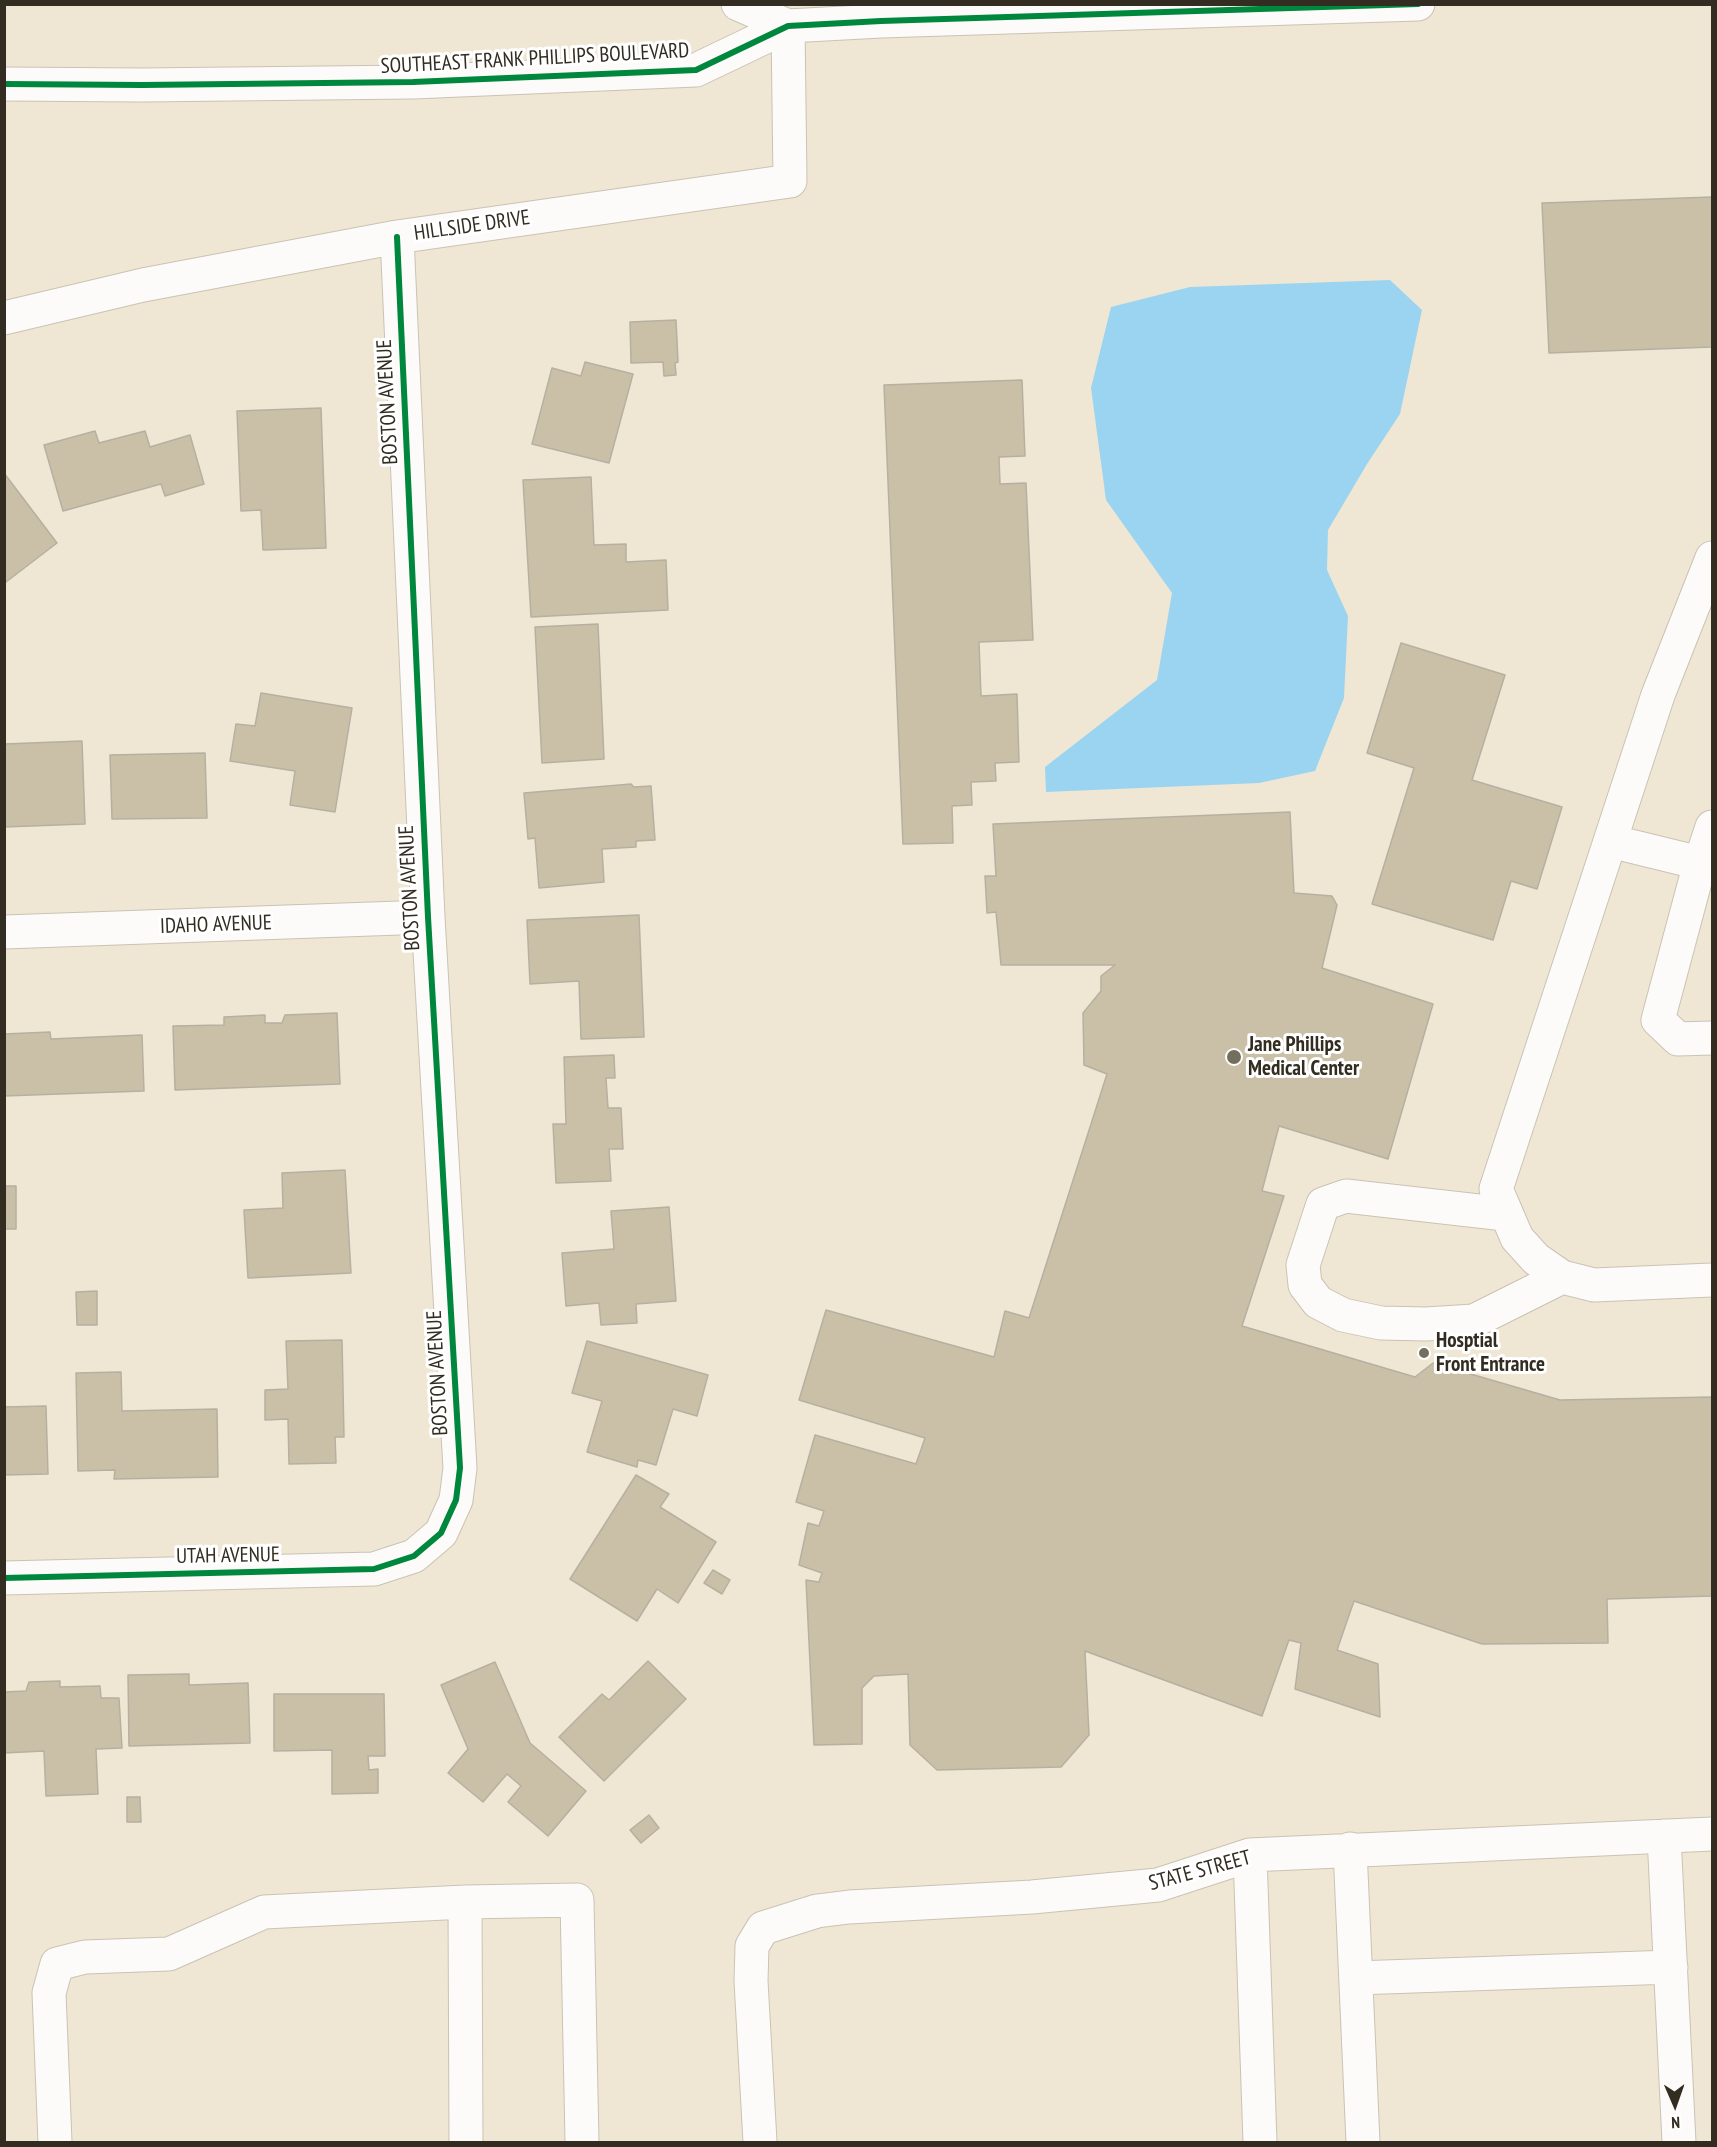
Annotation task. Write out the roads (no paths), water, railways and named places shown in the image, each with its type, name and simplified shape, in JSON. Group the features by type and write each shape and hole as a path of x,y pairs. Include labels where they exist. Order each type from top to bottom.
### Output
{"street":[{"name":"SOUTHEAST FRANK PHILLIPS BOULEVARD","path":"738,4 788,26"},
{"name":"SOUTHEAST FRANK PHILLIPS BOULEVARD","path":"4,84 413,82 696,70 788,26 881,13 1418,4"},
{"name":"HILLSIDE DRIVE","path":"4,318 143,285 397,237 790,181 788,26"},
{"name":"BOSTON AVENUE","path":"397,237 428,917 460,1468 456,1500 441,1533"},
{"path":"1713,558 1702,610 1658,695 1496,1189 1517,1238 1536,1259 1562,1277 1594,1284 1713,1280"},
{"path":"1713,827 1700,863 1701,902 1658,1020 1678,1039 1713,1038"},
{"path":"1610,841 1700,863"},
{"name":"IDAHO AVENUE","path":"4,932 428,917"},
{"path":"1505,1214 1346,1196 1331,1201 1323,1204 1303,1265 1305,1285 1318,1302 1343,1315 1381,1323 1426,1324 1474,1321 1562,1277"},
{"name":"UTAH AVENUE","path":"4,1578 374,1569 414,1556 441,1533"},
{"name":"STATE STREET","path":"760,2142 751,1982 753,1946 763,1928 817,1911 849,1907 1032,1897 1158,1885 1250,1855 1713,1834"},
{"path":"1664,1836 1679,2142"},
{"path":"1350,1849 1363,2142"},
{"path":"1250,1855 1260,2142"},
{"path":"55,2142 49,1993 57,1964 86,1958 169,1954 264,1912 465,1902 577,1900 582,2142"},
{"path":"465,1902 466,2142"},
{"path":"1356,1978 1671,1967"}],"water":[{"path":"1390,280 1422,310 1400,414 1328,530 1327,570 1348,616 1344,698 1315,771 1259,783 1046,792 1045,767 1157,680 1172,593 1106,500 1091,388 1111,307 1190,287"}],"place":[{"name":"Jane Phillips Medical Center","path":"1234,1057"},
{"name":"Hosptial Front Entrance","path":"1424,1353"}]}
